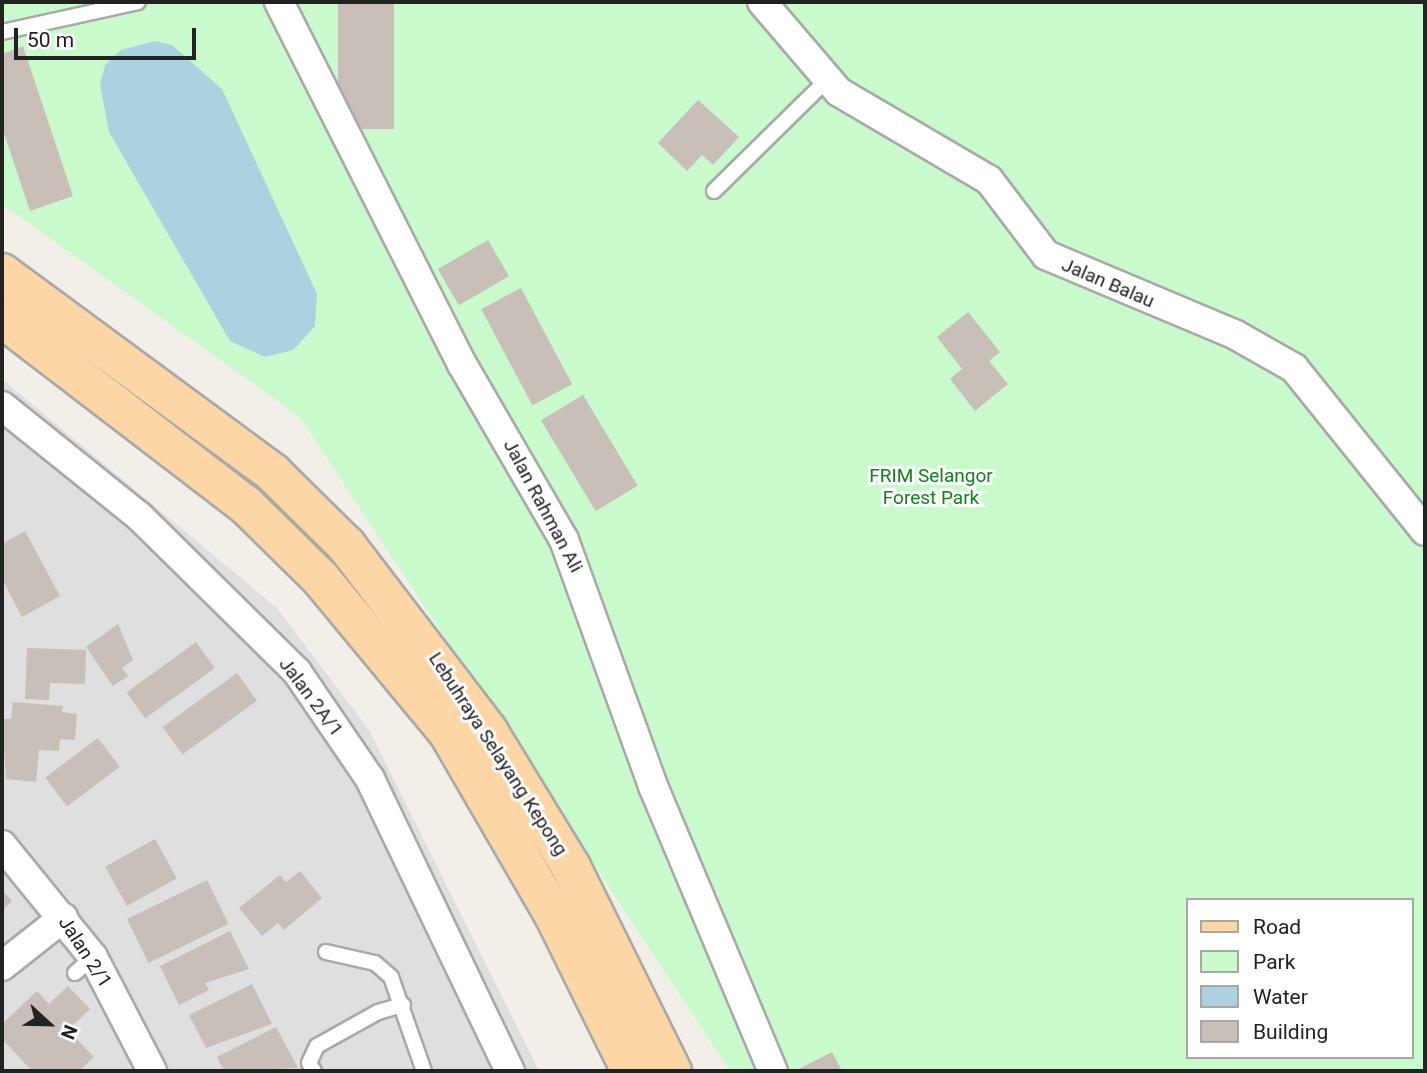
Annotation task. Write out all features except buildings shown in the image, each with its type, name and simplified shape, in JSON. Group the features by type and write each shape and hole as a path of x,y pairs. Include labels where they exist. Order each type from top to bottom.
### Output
{"main road":[{"name":"Lebuhraya Selayang Kepong","path":"2,273 273,473 346,545 488,731 571,867 672,1071"},
{"name":"Lebuhraya Selayang Kepong","path":"2,318 246,505 321,579 449,734 554,915 631,1071"}],"street":[{"name":"Jalan Rahman Ali","path":"279,2 461,364 564,540 653,786 773,1071"},
{"name":"Jalan Balau","path":"762,2 828,79 856,104 989,180 1046,255 1234,334 1294,368 1425,531"},
{"name":"Jalan 2A/1","path":"2,406 139,516 297,672 370,779 510,1071"},
{"name":"Jalan 2/1","path":"2,845 63,918 84,965 152,1071"},
{"path":"2,966 63,918"}],"lane":[{"path":"2,32 138,2"},
{"path":"714,191 828,79"},
{"path":"326,952 375,963 391,977 424,1071"},
{"path":"314,1071 309,1063 317,1046 378,1012 403,1005"}],"shaded area":[{"path":"2,379 277,608 369,730 539,1071 2,1071"}],"green space":[{"name":"FRIM Selangor Forest Park","path":"2,2 1425,2 1425,1071 730,1071 300,417 2,204"}],"water":[{"path":"155,41 172,45 222,89 317,294 315,326 293,350 265,357 230,341 109,132 100,84 105,65 121,50"}]}
